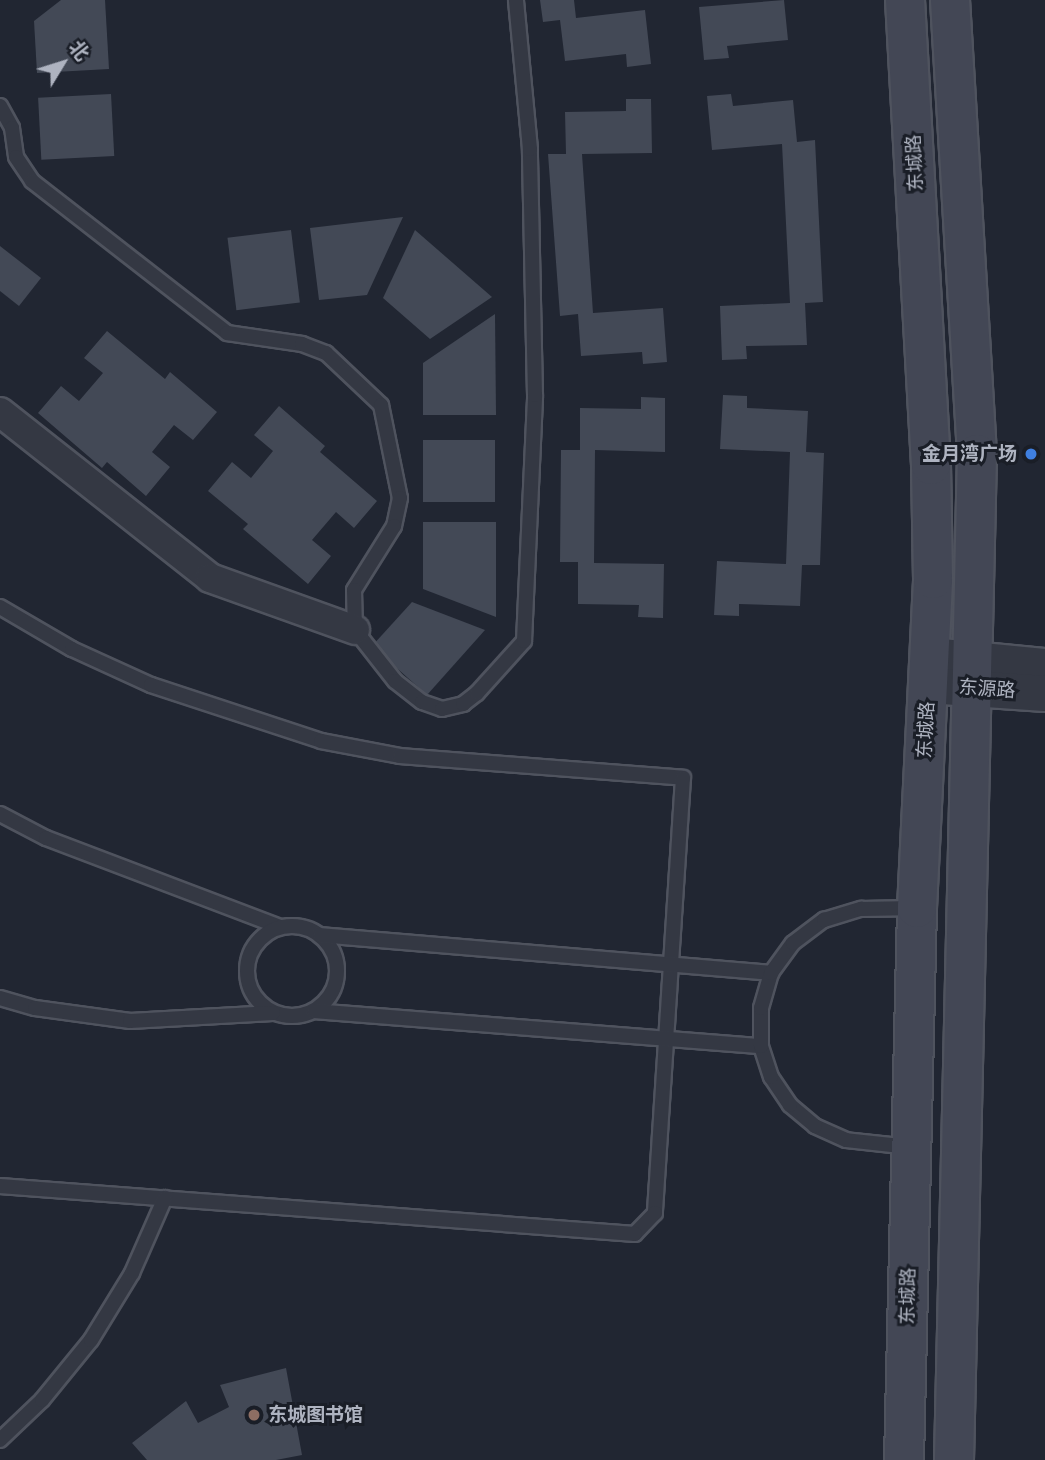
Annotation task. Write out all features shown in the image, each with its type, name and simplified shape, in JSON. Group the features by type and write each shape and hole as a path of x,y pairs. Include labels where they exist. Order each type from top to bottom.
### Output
{"main road":[{"name":"东城路","path":"904,1460 917,908 929,670 931,465 905,0"},
{"path":"950,0 977,454 954,1460"}],"street":[{"path":"0,412 210,578 355,630"},
{"name":"东源路","path":"974,674 1045,666"},
{"name":"东源路","path":"929,670 974,674 1045,693"}],"lane":[{"path":"0,106 12,128 16,157 32,181 227,333 302,344 326,353 381,405 400,498 394,527 354,590 355,630 395,681 422,702 442,709 463,704 477,693 524,641 535,395 530,149 516,0"},
{"path":"0,607 72,649 150,685 321,741 400,756 683,778 655,1213 635,1234 0,1185"},
{"path":"0,814 46,838 280,927 294,926 320,935 771,972"},
{"path":"911,1147 864,1145 815,1126 790,1105 771,1077 761,1046 761,1008 771,972 793,943 824,920 860,909 917,908"},
{"path":"274,1013 253,994 247,967 257,942 280,927"},
{"path":"0,998 35,1008 130,1021 274,1013 301,1016 314,1011 330,996 337,975 334,953 320,935"},
{"path":"314,1011 761,1046"},
{"path":"0,1440 42,1400 91,1340 132,1273 164,1198"}],"building":[{"path":"61,0 105,0 109,69 37,73 34,21"},
{"path":"540,0 574,0 576,18 645,10 651,64 627,67 626,54 565,61 560,20 543,22"},
{"path":"784,0 788,40 727,46 729,58 704,60 699,7"},
{"path":"111,94 114,156 41,160 38,98"},
{"path":"731,94 733,106 793,100 797,142 815,140 823,302 805,303 807,345 746,346 747,359 722,360 720,306 790,303 782,144 712,150 707,96"},
{"path":"626,99 651,99 652,153 582,154 593,313 663,308 667,362 643,364 642,352 581,356 578,314 560,316 548,154 566,154 565,112 626,111"},
{"path":"403,217 367,295 319,300 310,228"},
{"path":"291,230 300,302 236,310 227,238"},
{"path":"415,230 492,297 430,339 383,298"},
{"path":"0,246 41,278 19,306 0,291"},
{"path":"495,314 496,415 423,415 423,363"},
{"path":"107,331 165,379 170,372 217,412 193,440 174,425 152,452 170,467 146,496 107,462 102,468 38,413 61,386 79,401 103,373 84,358"},
{"path":"723,395 747,396 747,408 808,411 806,452 824,453 820,565 802,565 800,606 739,604 739,616 714,615 717,561 786,564 790,452 720,449"},
{"path":"641,397 665,398 665,452 595,450 594,563 664,564 663,618 638,617 639,605 578,604 578,562 560,562 561,450 580,450 580,408 641,409"},
{"path":"279,406 325,446 320,452 377,501 354,528 336,512 312,540 331,556 308,584 243,529 248,524 208,491 232,462 251,478 273,451 254,435"},
{"path":"423,440 495,440 495,502 423,502"},
{"path":"423,522 496,522 496,617 423,589"},
{"path":"412,602 485,630 427,695 372,646"},
{"name":"东城图书馆","path":"286,1368 302,1455 276,1460 147,1460 132,1443 186,1401 198,1423 229,1407 220,1385"}],"place":[{"name":"金月湾广场","path":"1031,454"},
{"name":"东城图书馆","path":"254,1415"}]}
